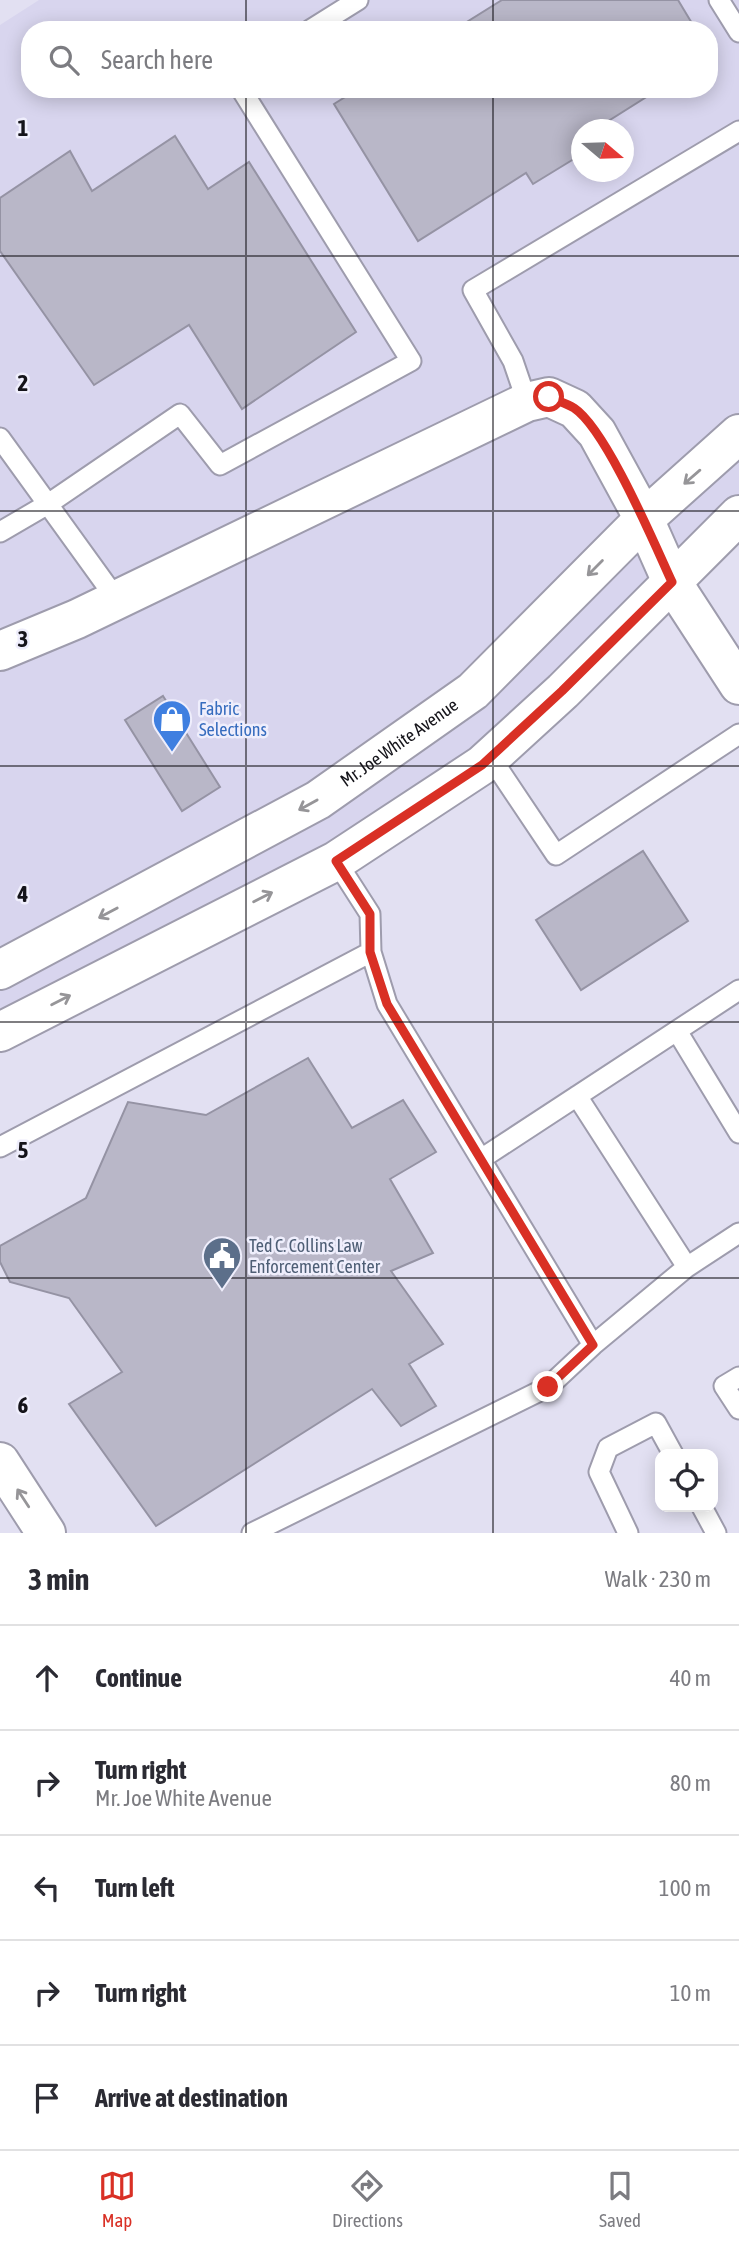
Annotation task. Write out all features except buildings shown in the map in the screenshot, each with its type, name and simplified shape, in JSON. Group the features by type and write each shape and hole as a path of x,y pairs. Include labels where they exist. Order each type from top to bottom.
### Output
{"main road":[{"path":"0,651 117,600 527,402 549,397 575,409 597,433 643,519 672,582 739,685"},
{"name":"Mr. Joe White Avenue","path":"0,970 317,800 473,691 643,519 739,434"},
{"path":"0,1032 336,861 491,758 739,514"},
{"path":"0,1462 46,1533"}],"lane":[{"path":"324,21 358,0"},
{"path":"719,0 739,33"},
{"path":"0,532 48,504 180,414 220,465 411,361 246,98"},
{"path":"527,402 513,361 472,290 739,131"},
{"path":"0,438 117,600"},
{"path":"491,758 556,855 739,734"},
{"path":"336,861 370,914 370,952 387,1004 593,1345"},
{"path":"0,1147 370,952"},
{"path":"481,1159 739,990"},
{"path":"677,1031 739,1133"},
{"path":"577,1096 687,1267"},
{"path":"251,1533 548,1387 593,1345 687,1267 739,1233"},
{"path":"739,1377 724,1386 739,1409"},
{"path":"628,1533 599,1472 608,1448 656,1423 670,1449"},
{"path":"705,1512 716,1533"}],"shaded area":[{"path":"39,0 739,0 739,515 482,765 0,1032 0,25"}],"place":[{"name":"Fabric Selections","path":"172,753"},
{"name":"Ted C. Collins Law Enforcement Center","path":"222,1290"}],"route":[{"path":"548,1387 593,1345 387,1004 370,952 370,914 336,861 482,765 562,691 672,582 643,519 597,433 575,409 549,397"}]}
